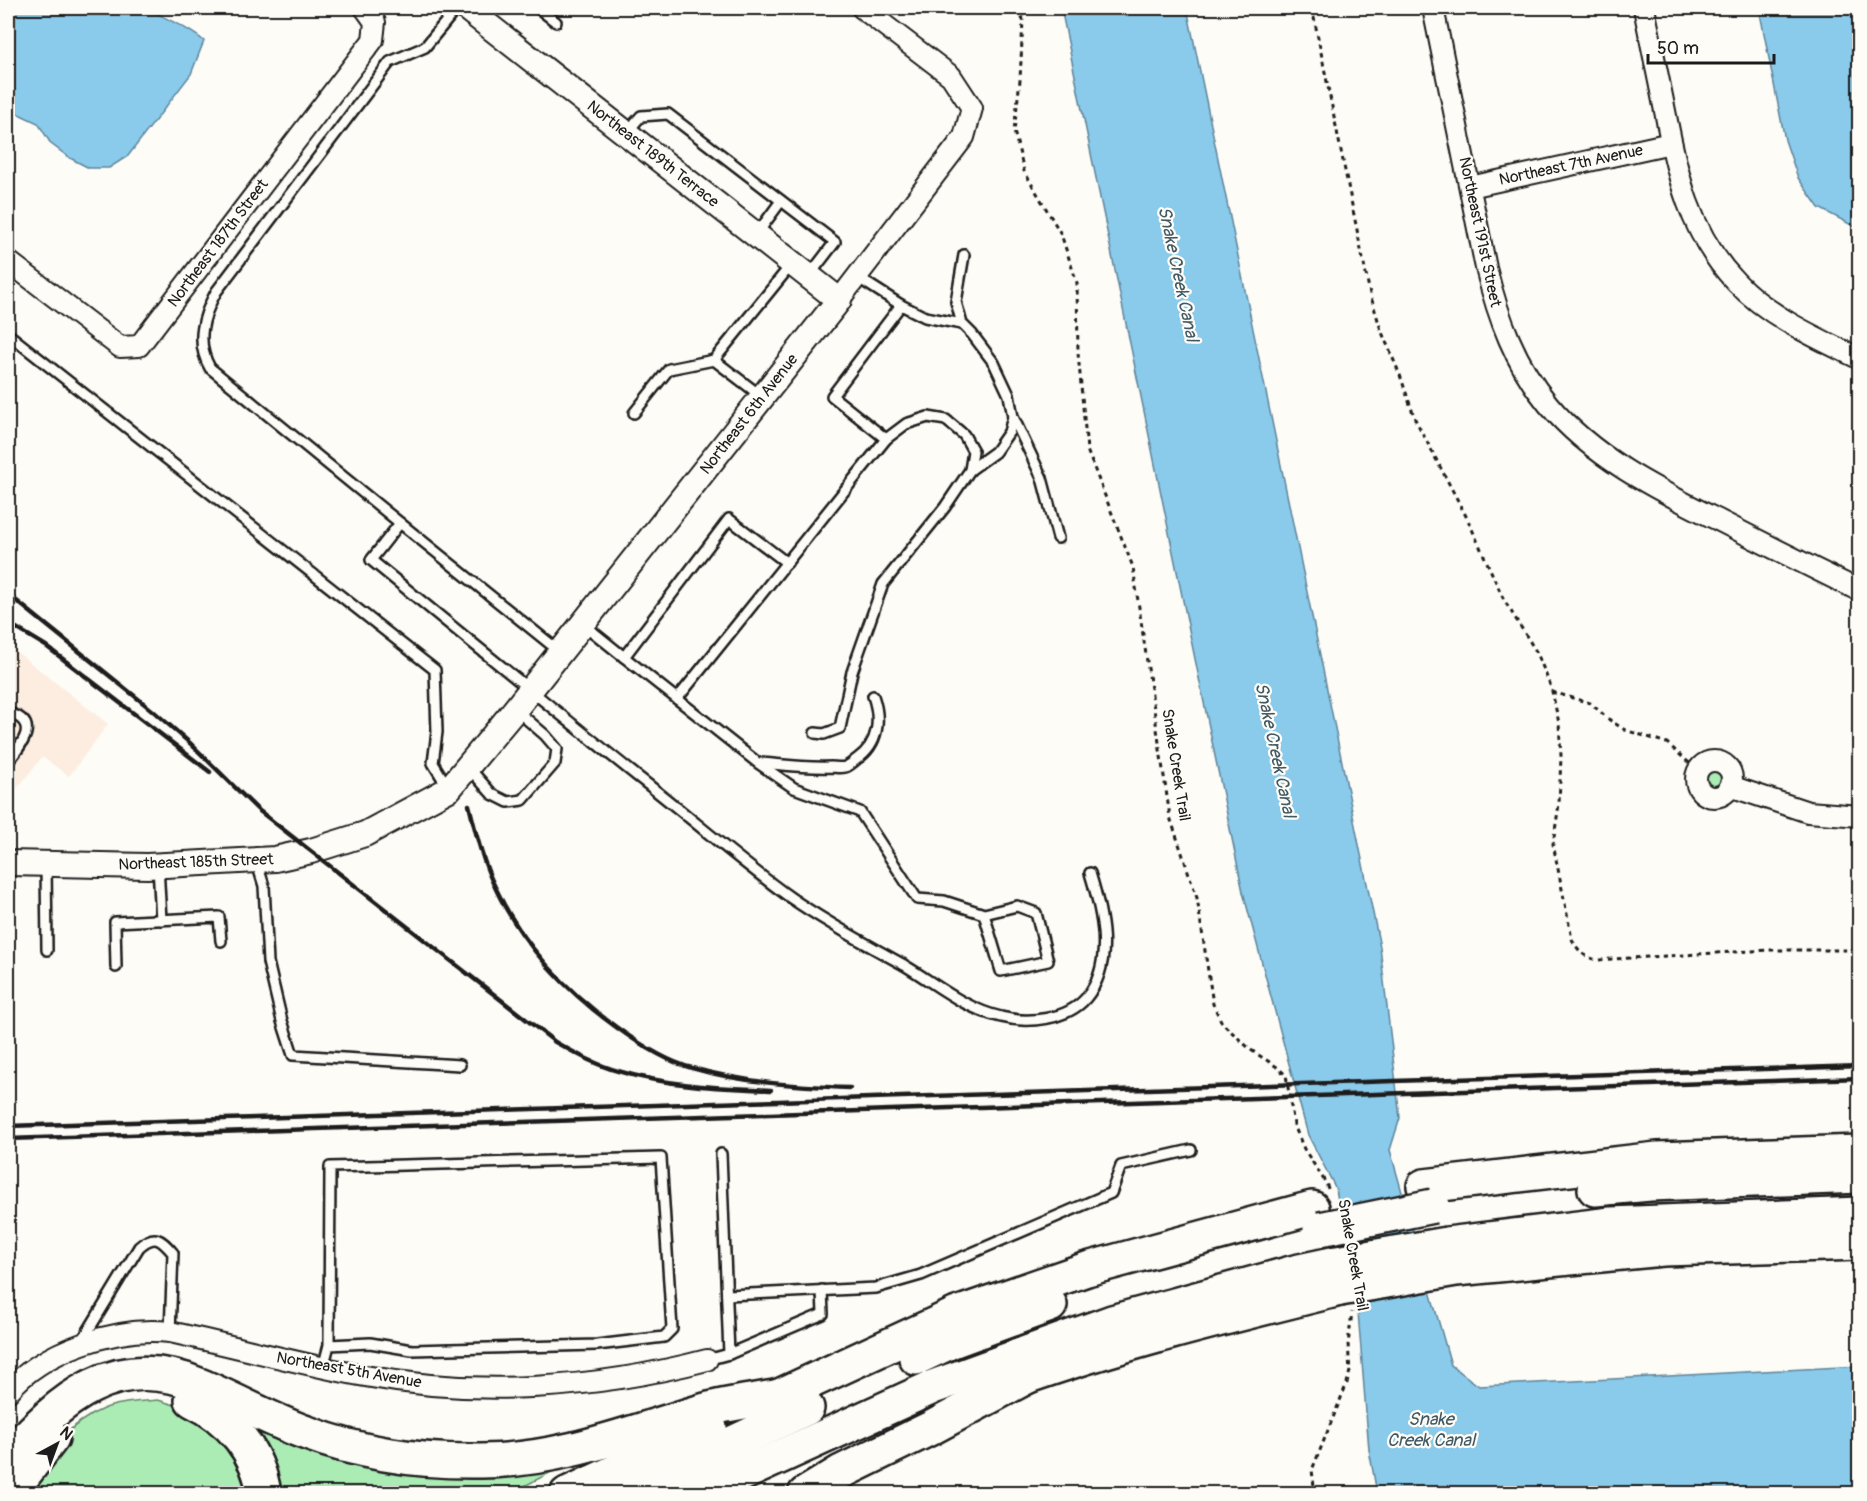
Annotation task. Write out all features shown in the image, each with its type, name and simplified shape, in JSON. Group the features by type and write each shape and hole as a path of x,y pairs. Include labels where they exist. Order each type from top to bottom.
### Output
{"highway":[{"path":"567,1494 957,1314 1087,1269 1321,1210 1428,1196 1658,1159 1860,1152"},
{"path":"1428,1196 1492,1198 1650,1184 1860,1176"},
{"path":"624,1494 952,1341 1073,1297 1194,1259 1321,1210"},
{"path":"747,1494 827,1456 946,1406 1030,1375 1224,1318 1452,1257 1611,1224 1860,1214"},
{"path":"1452,1257 1860,1243"},
{"path":"698,1494 933,1387 1112,1322 1295,1272 1343,1285"},
{"path":"8,1457 40,1422 75,1395 113,1378 141,1374 169,1377 197,1384 282,1424 334,1442 383,1454 454,1461 513,1461 568,1452 711,1408 781,1395"},
{"path":"805,1494 841,1472 931,1428 1030,1375"},
{"path":"9,1494 53,1436 72,1417 101,1399 142,1390 182,1396 222,1418 246,1445 258,1468 264,1494"}],"street":[{"name":"Northeast 187th Street","path":"8,261 120,348 139,346 373,40 375,22 365,8"},
{"name":"Northeast 189th Terrace","path":"466,8 839,300"},
{"name":"Northeast 6th Avenue","path":"520,704 839,300 964,137 972,108 951,76 862,8"},
{"name":"Northeast 191st Street","path":"1433,8 1495,307 1509,342 1548,404 1571,428 1636,478 1860,591"},
{"path":"1644,8 1671,143 1684,195 1698,229 1736,283 1764,306 1804,332 1860,359"},
{"name":"Northeast 7th Avenue","path":"1470,187 1671,143"},
{"name":"Northeast 185th Street","path":"8,863 158,866 275,859 311,852 365,834 449,789 520,704"},
{"path":"1698,771 1696,782 1706,795 1722,794 1730,786 1808,812 1860,816"},
{"name":"Northeast 5th Avenue","path":"8,1392 34,1369 79,1345 116,1334 146,1331 170,1332 367,1377 433,1385 506,1388 624,1378 707,1360"}],"lane":[{"path":"457,8 425,47 390,62 216,292 207,308 201,346 210,368 561,652"},
{"path":"538,8 556,22"},
{"path":"626,133 641,116 668,114 835,242 800,269 714,360 669,369 634,413"},
{"path":"756,235 781,201"},
{"path":"964,255 956,302 962,324 994,363 1009,395 1013,417 1042,478 1058,537"},
{"path":"857,277 924,317 962,324"},
{"path":"886,439 832,396 901,305"},
{"path":"8,334 435,670 437,732 433,763 449,789"},
{"path":"714,360 762,397"},
{"path":"677,699 886,439 906,424 928,417 946,420 964,435 973,452 970,470"},
{"path":"815,733 824,734 840,728 852,672 883,584 945,507 970,470 995,452 1009,432 1013,417"},
{"path":"624,657 729,519 787,563"},
{"path":"400,523 371,560 520,704 557,749 555,763 523,800 508,802 492,794 467,767"},
{"path":"583,624 758,763 794,788 860,812 917,899 945,901 984,914 1017,906 1036,913 1048,961 1001,971 984,914"},
{"path":"758,763 806,768 846,767 872,744 876,733 877,708 873,696"},
{"path":"520,704 792,899 964,1004 1002,1018 1057,1017 1078,1006 1088,995 1102,964 1103,933 1099,902 1090,873"},
{"path":"8,712 24,722 27,734 26,740 8,762"},
{"path":"256,860 264,886 268,962 293,1055 460,1065"},
{"path":"46,864 47,950"},
{"path":"158,866 161,920"},
{"path":"116,967 115,922 219,917 221,941"},
{"path":"727,1295 876,1288 921,1275 1112,1193 1121,1166 1191,1150"},
{"path":"721,1154 729,1354"},
{"path":"323,1368 329,1345 330,1167 661,1158 672,1329 664,1337 597,1345 412,1350 370,1343 329,1345"},
{"path":"79,1345 139,1247 147,1240 155,1239 164,1243 173,1253 170,1332"},
{"path":"707,1360 729,1354 823,1314 822,1290"}],"path":[{"name":"Snake Creek Trail","path":"1019,8 1023,30 1014,131 1024,171 1061,234 1077,283 1078,353 1087,450 1133,567 1170,817 1197,898 1213,1004 1222,1023 1251,1050 1286,1075 1294,1125 1305,1149 1326,1183 1321,1210"},
{"path":"1312,8 1370,294 1381,330 1415,419 1467,518 1504,600 1537,653 1552,693 1559,723 1561,756 1559,804 1553,844 1572,939 1577,950 1597,960 1768,950 1860,950"},
{"path":"1552,693 1590,703 1625,730 1667,743 1698,771"},
{"name":"Snake Creek Trail","path":"1315,1494 1312,1470 1350,1371 1348,1344 1353,1313 1343,1285"}],"shaded area":[{"path":"8,645 108,724 69,776 42,757 8,800"}],"green space":[{"path":"1715,769 1722,772 1725,779 1722,786 1715,789 1708,786 1705,779 1708,772"},
{"path":"158,1400 191,1410 218,1428 255,1494 18,1494 55,1445 77,1424 103,1409 116,1405"},
{"path":"228,1405 277,1431 565,1465 511,1493 272,1493"}],"water":[{"path":"8,8 148,8 191,31 204,41 191,74 128,156 109,168 89,168 51,144 38,123 8,109"},
{"name":"Snake Creek Canal","path":"1061,8 1187,8 1380,947 1400,1118 1390,1150 1451,1365 1479,1386 1859,1366 1859,1493 1377,1493 1369,1450 1358,1312 1336,1189 1308,1135 1243,892"},
{"path":"1759,8 1859,8 1859,229 1819,208 1798,178 1785,140"}],"railway":[{"path":"8,594 152,710 191,744 257,809 555,1042 602,1065 637,1076 694,1085 771,1090"},
{"path":"8,623 46,646 210,772"},
{"path":"469,805 486,867 518,928 546,965 597,1013 643,1045 662,1056 692,1068 790,1085 850,1088"},
{"path":"8,1126 1860,1066"},
{"path":"8,1139 1860,1078"}]}
